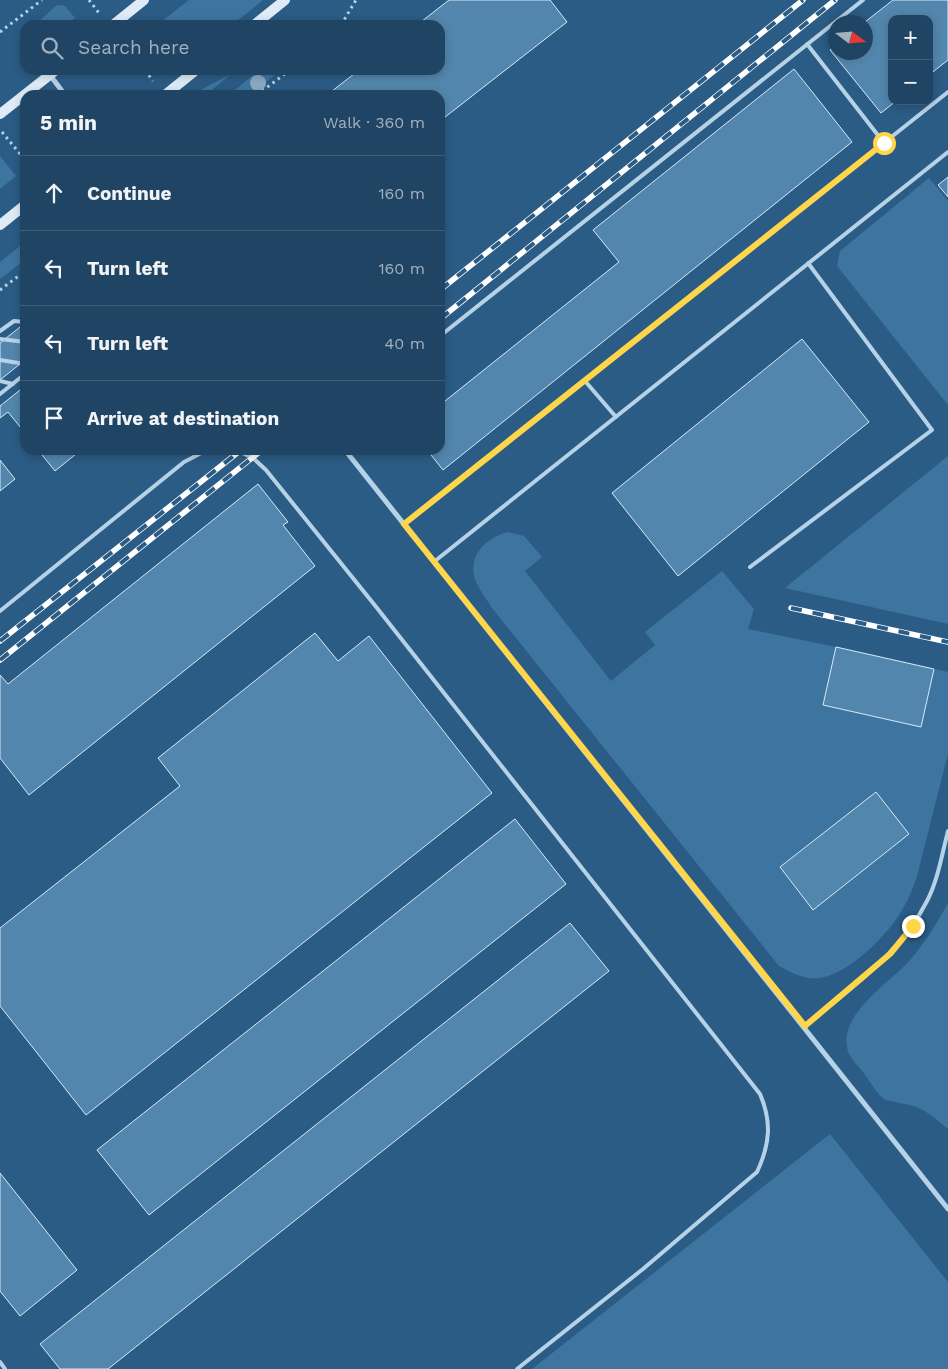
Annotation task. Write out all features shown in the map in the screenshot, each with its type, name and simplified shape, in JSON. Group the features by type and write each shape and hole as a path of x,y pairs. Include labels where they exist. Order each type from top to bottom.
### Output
{"main road":[{"path":"119,20 144,0"},
{"path":"260,20 285,0"},
{"path":"31,90 50,75"},
{"path":"171,90 190,75"},
{"path":"0,114 20,99"},
{"path":"0,225 20,209"}],"street":[{"path":"54,75 62,90"},
{"path":"349,455 948,1208"}],"lane":[{"path":"445,332 863,0"},
{"path":"807,44 884,143"},
{"path":"404,524 948,92"},
{"path":"435,561 948,152"},
{"path":"750,567 932,430 808,263"},
{"path":"0,331 14,321 20,322"},
{"path":"0,339 20,341"},
{"path":"0,360 20,363"},
{"path":"0,394 20,379"},
{"path":"0,381 14,384"},
{"path":"585,381 616,417"},
{"path":"0,610 184,462 197,455"},
{"path":"247,455 253,458 272,477 754,1086 766,1107 769,1122 768,1141 763,1160 757,1172 643,1269 517,1369"},
{"path":"805,1026 890,954 913,926 928,899 940,866 948,831"},
{"path":"0,1362 5,1369"}],"path":[{"path":"0,32 42,0"},
{"path":"89,0 94,6"},
{"path":"343,20 356,0"},
{"path":"149,75 154,82"},
{"path":"264,90 283,75"},
{"path":"3,134 20,154"},
{"path":"0,290 20,275"}],"shaded area":[{"path":"189,0 263,0 238,20 163,20"},
{"path":"57,5 65,6 75,18 71,20 40,20"},
{"path":"229,75 230,75 212,90 201,90"},
{"path":"253,75 275,75 256,90 235,90"},
{"path":"0,156 16,176 0,189"},
{"path":"929,178 948,201 948,405 837,266 840,251"},
{"path":"20,246 20,264 0,279 0,262"},
{"path":"948,456 948,624 785,588"},
{"path":"508,532 524,536 542,557 525,571 611,681 655,645 645,632 722,571 754,609 748,629 948,672 948,754 917,876 899,916 879,940 857,960 845,968 820,978 804,977 779,966 492,608 482,593 474,575 473,566 475,558 484,544"},
{"path":"948,903 948,1129 919,1108 881,1097 850,1056 846,1040 849,1027 856,1014 910,960 930,933"},
{"path":"830,1134 948,1282 948,1369 532,1369"}],"building":[{"path":"449,0 550,0 567,22 445,117 445,90 333,90 353,75 445,75 445,20 423,20"},
{"path":"893,0 948,0 948,60 933,72 933,15 888,15 888,105 891,105 881,113 838,60 873,60 873,16"},
{"path":"794,69 852,142 443,470 431,455 445,455 445,401 619,262 593,230"},
{"path":"948,177 948,197 938,185"},
{"path":"20,327 20,364 0,380 0,343"},
{"path":"802,339 869,422 678,576 612,493"},
{"path":"20,390 20,427 8,412 0,418 0,406"},
{"path":"42,455 75,455 55,471"},
{"path":"0,460 15,479 0,491"},
{"path":"258,484 288,522 283,525 315,566 29,795 0,758 0,675 8,684"},
{"path":"315,633 338,661 369,636 492,793 86,1115 0,1006 0,928 180,786 158,758"},
{"path":"836,647 934,669 921,727 823,705"},
{"path":"876,792 909,834 813,910 780,867"},
{"path":"515,819 566,884 149,1215 97,1150"},
{"path":"570,923 609,971 108,1369 60,1369 40,1344"},
{"path":"0,1173 77,1270 20,1316 0,1291"}],"railway":[{"path":"445,286 803,0"},
{"path":"445,315 835,0"},
{"path":"0,641 235,455"},
{"path":"0,660 256,455"},
{"path":"791,608 948,642"}],"route":[{"path":"884,143 404,524 805,1026 890,954 913,926"}]}
